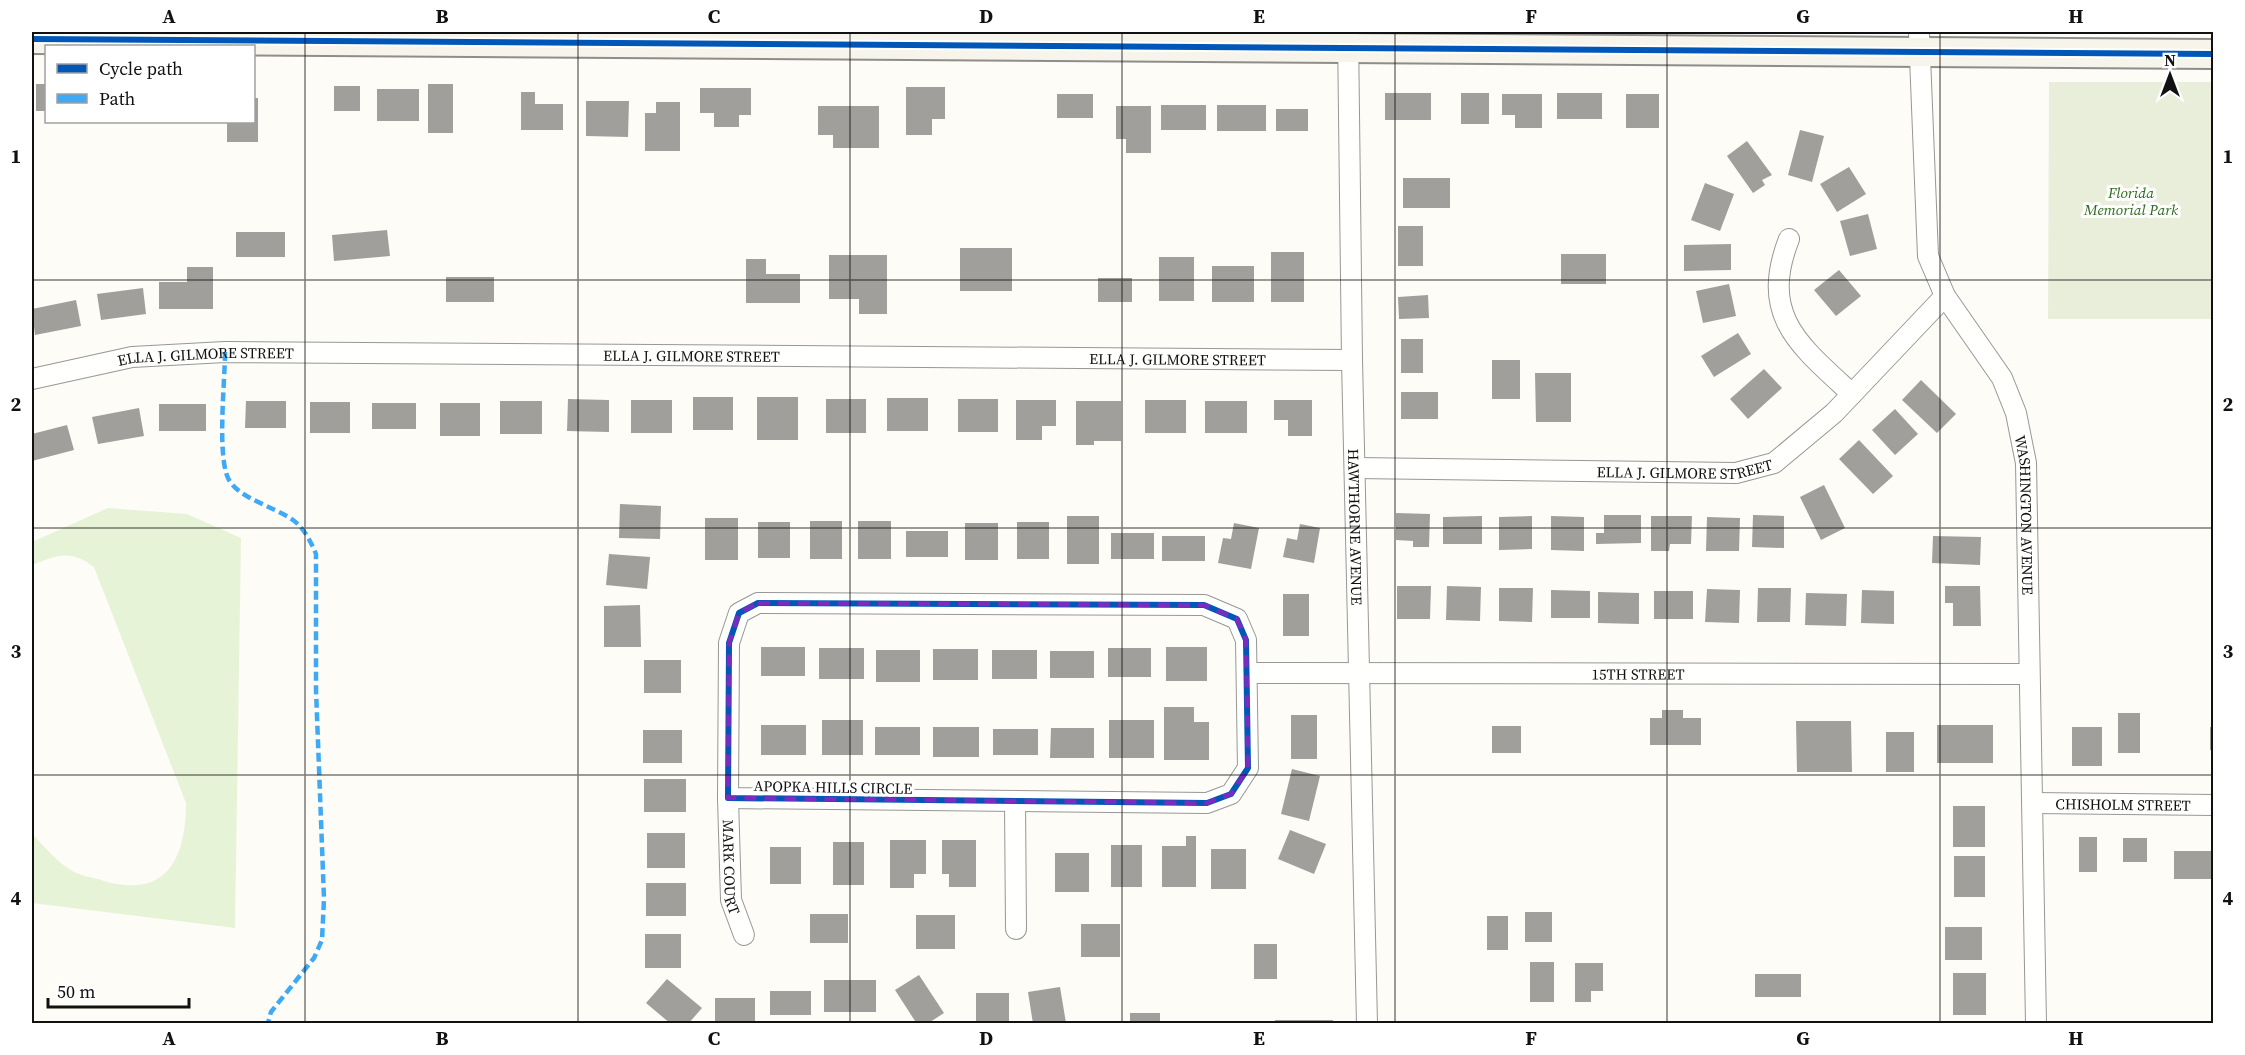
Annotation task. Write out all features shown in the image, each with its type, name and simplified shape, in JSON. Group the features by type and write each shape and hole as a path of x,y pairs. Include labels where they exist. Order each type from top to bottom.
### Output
{"street":[{"path":"32,39 1919,42 2214,54"},
{"name":"HAWTHORNE AVENUE","path":"1348,40 1352,360 1361,675 1367,1023"},
{"name":"WASHINGTON AVENUE","path":"1919,42 1929,256 1945,296 2002,378 2016,414 2026,463 2036,1023"},
{"path":"1789,239 1780,262 1778,283 1782,309 1788,325 1801,345 1852,394"},
{"name":"ELLA J. GILMORE STREET","path":"1355,468 1736,473 1774,463 1834,414 1945,296"},
{"name":"ELLA J. GILMORE STREET","path":"32,379 132,357 225,352 1352,360"},
{"name":"APOPKA HILLS CIRCLE","path":"758,603 1204,605 1237,619 1246,640 1248,673 1248,768 1231,794 1207,803 728,798 729,643 740,613 758,603"},
{"name":"15TH STREET","path":"1248,673 1361,675 2028,674"},
{"name":"MARK COURT","path":"728,798 731,900 744,935"},
{"path":"1015,802 1016,929"},
{"name":"CHISHOLM STREET","path":"2033,803 2214,805"}],"highlighted area":[{"path":"758,603 1204,605 1237,619 1246,640 1248,768 1231,794 1207,803 728,798 729,643 739,613"}],"green space":[{"name":"Florida Memorial Park","path":"2049,82 2213,82 2213,319 2048,319"},
{"path":"108,508 187,514 241,538 235,928 32,903 32,834 54,857 73,871 81,875 126,885 143,884 158,879 177,857 182,841 186,803 94,567 86,561 71,556 57,556 32,565 32,542"}],"building":[{"path":"36,84 45,84 45,111 36,111"},
{"path":"428,84 453,84 453,133 428,133"},
{"path":"334,86 360,86 360,111 334,111"},
{"path":"906,87 945,87 945,119 932,119 932,135 906,135"},
{"path":"700,88 751,88 751,115 739,115 739,127 714,127 714,113 700,113"},
{"path":"377,89 419,89 419,121 377,121"},
{"path":"521,92 535,92 535,104 563,104 563,130 521,130"},
{"path":"1385,93 1431,93 1431,120 1385,120"},
{"path":"1461,93 1489,93 1489,124 1461,124"},
{"path":"1557,93 1602,93 1602,119 1557,119"},
{"path":"1057,94 1093,94 1093,118 1057,118"},
{"path":"1502,94 1542,94 1542,128 1515,128 1515,115 1502,115"},
{"path":"1626,94 1659,94 1659,128 1626,128"},
{"path":"255,98 258,98 258,142 227,142 227,123 255,123"},
{"path":"586,101 629,101 628,137 586,136"},
{"path":"656,102 680,102 680,151 645,151 645,113 656,113"},
{"path":"1161,105 1206,105 1206,130 1161,130"},
{"path":"1217,105 1266,105 1266,131 1217,131"},
{"path":"818,106 879,106 879,148 833,148 833,135 818,135"},
{"path":"1116,106 1151,106 1151,153 1126,153 1126,139 1116,139"},
{"path":"1276,109 1308,109 1308,131 1276,131"},
{"path":"1800,130 1824,136 1812,182 1788,175"},
{"path":"1747,141 1772,175 1762,180 1765,185 1753,193 1727,156"},
{"path":"1849,167 1866,194 1837,212 1820,184"},
{"path":"1403,178 1450,178 1450,208 1403,208"},
{"path":"1705,183 1734,194 1720,231 1691,220"},
{"path":"1868,214 1877,249 1850,256 1840,221"},
{"path":"1398,226 1423,226 1423,266 1398,266"},
{"path":"387,230 390,256 334,261 332,235"},
{"path":"236,232 285,232 285,257 236,257"},
{"path":"1731,244 1731,270 1684,271 1684,245"},
{"path":"960,248 1012,248 1012,291 960,291"},
{"path":"1271,252 1304,252 1304,302 1271,302"},
{"path":"1561,254 1606,254 1606,284 1561,284"},
{"path":"829,255 887,255 887,314 859,314 859,299 829,299"},
{"path":"1159,257 1194,257 1194,301 1159,301"},
{"path":"746,259 766,259 766,274 800,274 800,303 746,303"},
{"path":"1212,266 1254,266 1254,302 1212,302"},
{"path":"187,267 213,267 213,309 159,309 159,282 187,282"},
{"path":"1839,270 1861,296 1836,316 1814,290"},
{"path":"446,277 494,277 494,302 446,302"},
{"path":"1098,278 1132,278 1132,302 1098,302"},
{"path":"1729,284 1736,316 1703,323 1696,291"},
{"path":"143,288 146,314 101,320 97,294"},
{"path":"1428,295 1429,318 1399,319 1398,297"},
{"path":"76,300 81,326 35,335 32,309"},
{"path":"1738,333 1751,354 1714,377 1701,356"},
{"path":"1401,339 1423,339 1423,373 1401,373"},
{"path":"1492,360 1520,360 1520,399 1492,399"},
{"path":"1764,369 1782,388 1748,419 1730,399"},
{"path":"1535,373 1571,373 1571,422 1536,422"},
{"path":"1921,380 1956,414 1937,433 1902,400"},
{"path":"1401,392 1438,392 1438,419 1401,419"},
{"path":"693,397 733,397 733,430 693,430"},
{"path":"757,397 798,397 798,440 757,440"},
{"path":"887,398 928,398 928,431 887,431"},
{"path":"568,399 609,400 609,432 567,431"},
{"path":"826,399 866,399 866,433 826,433"},
{"path":"958,399 998,399 998,432 958,432"},
{"path":"631,400 672,400 672,433 631,433"},
{"path":"1016,400 1056,400 1056,426 1042,426 1042,440 1016,440"},
{"path":"1145,400 1186,400 1186,433 1145,433"},
{"path":"1274,400 1312,400 1312,436 1288,436 1288,420 1274,420"},
{"path":"246,401 286,401 286,428 245,428"},
{"path":"500,401 542,401 542,434 500,434"},
{"path":"1076,401 1121,401 1121,441 1094,441 1094,445 1076,445"},
{"path":"1205,401 1247,401 1247,433 1205,433"},
{"path":"310,402 350,402 350,433 310,433"},
{"path":"372,403 416,403 416,429 372,429"},
{"path":"440,403 480,403 480,436 440,436"},
{"path":"159,404 206,404 206,431 159,431"},
{"path":"139,408 144,436 98,444 92,417"},
{"path":"1895,409 1918,434 1895,455 1872,430"},
{"path":"67,425 74,450 32,461 32,434"},
{"path":"1859,440 1893,476 1873,494 1839,459"},
{"path":"1824,485 1845,528 1821,540 1800,497"},
{"path":"620,504 661,506 660,539 619,538"},
{"path":"1396,513 1430,514 1429,547 1413,547 1413,541 1396,540"},
{"path":"1604,515 1641,515 1641,543 1596,544 1596,533 1604,533"},
{"path":"1753,515 1784,516 1784,548 1752,547"},
{"path":"1067,516 1099,516 1099,564 1067,564"},
{"path":"1482,516 1482,544 1443,544 1443,517"},
{"path":"1532,516 1532,549 1499,550 1499,517"},
{"path":"1551,516 1584,517 1584,551 1551,550"},
{"path":"1651,516 1692,516 1691,544 1670,544 1669,551 1651,551"},
{"path":"1707,517 1740,518 1739,551 1706,551"},
{"path":"705,518 738,518 738,560 705,560"},
{"path":"810,521 842,521 842,559 810,559"},
{"path":"858,521 891,521 891,559 858,559"},
{"path":"758,522 790,522 790,558 758,558"},
{"path":"1017,522 1049,522 1049,559 1017,559"},
{"path":"965,523 998,523 998,560 965,560"},
{"path":"1234,523 1259,528 1251,569 1218,563 1223,538 1231,539"},
{"path":"1300,524 1320,528 1314,563 1283,557 1287,538 1297,540"},
{"path":"906,531 948,531 948,557 906,557"},
{"path":"1111,533 1154,533 1154,559 1111,559"},
{"path":"1162,536 1205,536 1205,561 1162,561"},
{"path":"1933,536 1981,537 1980,565 1932,563"},
{"path":"609,554 650,557 647,589 606,585"},
{"path":"1397,586 1431,586 1430,619 1397,619"},
{"path":"1447,586 1481,587 1480,621 1446,620"},
{"path":"1945,586 1980,586 1981,626 1953,626 1953,603 1945,603"},
{"path":"1499,588 1533,588 1532,622 1499,621"},
{"path":"1758,588 1791,588 1790,622 1757,622"},
{"path":"1707,589 1740,590 1739,623 1705,622"},
{"path":"1551,590 1590,591 1590,618 1551,618"},
{"path":"1862,590 1894,591 1894,624 1861,623"},
{"path":"1654,591 1693,591 1693,619 1654,619"},
{"path":"1598,592 1639,593 1639,624 1598,623"},
{"path":"1806,593 1847,594 1846,626 1805,625"},
{"path":"1283,594 1309,594 1309,636 1283,636"},
{"path":"640,605 641,647 604,647 604,606"},
{"path":"761,647 805,647 805,676 761,676"},
{"path":"1166,647 1207,647 1207,681 1166,681"},
{"path":"819,648 864,648 864,679 819,679"},
{"path":"1108,648 1151,648 1151,677 1108,677"},
{"path":"933,649 978,649 978,680 933,680"},
{"path":"876,650 920,650 920,682 876,682"},
{"path":"992,650 1037,650 1037,679 992,679"},
{"path":"1050,651 1094,651 1094,678 1050,678"},
{"path":"644,660 681,660 681,693 644,693"},
{"path":"1164,707 1194,707 1194,722 1209,722 1209,760 1164,760"},
{"path":"1662,710 1683,710 1683,718 1701,718 1701,745 1650,745 1650,718 1662,718"},
{"path":"2118,713 2140,713 2140,753 2118,753"},
{"path":"1291,715 1317,715 1317,759 1291,759"},
{"path":"822,720 863,720 863,755 822,755"},
{"path":"1109,720 1154,720 1154,758 1109,758"},
{"path":"1796,721 1851,721 1852,772 1797,772"},
{"path":"761,725 806,725 806,755 761,755"},
{"path":"1937,725 1993,725 1993,763 1937,763"},
{"path":"1492,726 1521,726 1521,753 1492,753"},
{"path":"875,727 920,727 920,755 875,755"},
{"path":"933,727 979,727 979,757 933,757"},
{"path":"2072,727 2102,727 2102,766 2072,766"},
{"path":"2210,727 2214,727 2214,750 2210,750"},
{"path":"1051,728 1094,728 1094,758 1050,758"},
{"path":"993,729 1038,729 1038,755 993,755"},
{"path":"643,730 682,730 682,763 643,763"},
{"path":"1886,732 1914,732 1914,772 1886,772"},
{"path":"1292,769 1320,776 1309,821 1281,814"},
{"path":"644,779 686,779 686,812 644,812"},
{"path":"1953,806 1985,806 1985,847 1953,847"},
{"path":"1290,830 1326,844 1314,874 1278,859"},
{"path":"647,833 685,833 685,868 647,868"},
{"path":"1186,836 1196,836 1196,887 1162,887 1162,846 1186,846"},
{"path":"2079,837 2097,837 2097,872 2079,872"},
{"path":"2123,838 2147,838 2147,862 2123,862"},
{"path":"890,840 926,840 926,874 914,874 914,888 890,888"},
{"path":"942,840 976,840 976,887 949,887 949,874 942,874"},
{"path":"833,842 864,842 864,885 833,885"},
{"path":"1111,845 1142,845 1142,887 1111,887"},
{"path":"770,847 801,847 801,884 770,884"},
{"path":"1211,849 1246,849 1246,889 1211,889"},
{"path":"2174,851 2214,851 2214,879 2174,879"},
{"path":"1055,853 1089,853 1089,892 1055,892"},
{"path":"1954,856 1985,856 1985,897 1954,897"},
{"path":"646,883 686,883 686,916 646,916"},
{"path":"1525,912 1552,912 1552,942 1525,942"},
{"path":"810,914 848,914 848,943 810,943"},
{"path":"916,915 955,915 955,949 916,949"},
{"path":"1487,916 1508,916 1508,950 1487,950"},
{"path":"1081,924 1120,924 1120,957 1081,957"},
{"path":"1945,927 1982,927 1982,960 1945,960"},
{"path":"645,934 681,934 681,968 645,968"},
{"path":"1254,944 1277,944 1277,979 1254,979"},
{"path":"1530,962 1554,962 1554,1002 1530,1002"},
{"path":"1575,963 1603,963 1603,991 1591,991 1591,1002 1575,1002"},
{"path":"1953,973 1986,973 1986,1015 1953,1015"},
{"path":"1755,974 1801,974 1801,997 1755,997"},
{"path":"919,975 944,1013 927,1024 917,1024 895,990"},
{"path":"667,979 702,1008 688,1024 671,1024 646,1003"},
{"path":"824,980 876,980 876,1012 824,1012"},
{"path":"1060,987 1066,1023 1033,1024 1028,992"},
{"path":"770,991 811,991 811,1015 770,1015"},
{"path":"976,993 1009,993 1009,1024 976,1024"},
{"path":"715,998 755,998 755,1022 715,1022"},
{"path":"1130,1013 1160,1013 1160,1024 1130,1024"},
{"path":"1275,1020 1333,1020 1333,1024 1275,1024"}],"marked path":[{"path":"225,352 222,435 228,478 239,491 248,497 297,523 316,554 316,690 324,899 322,940 314,958 271,1012 268,1023"}],"cycle path":[{"path":"32,39 2214,54"},
{"path":"758,603 1204,605 1237,619 1246,640 1248,768 1231,794 1207,803 728,798 729,643 739,613 758,603"}]}
